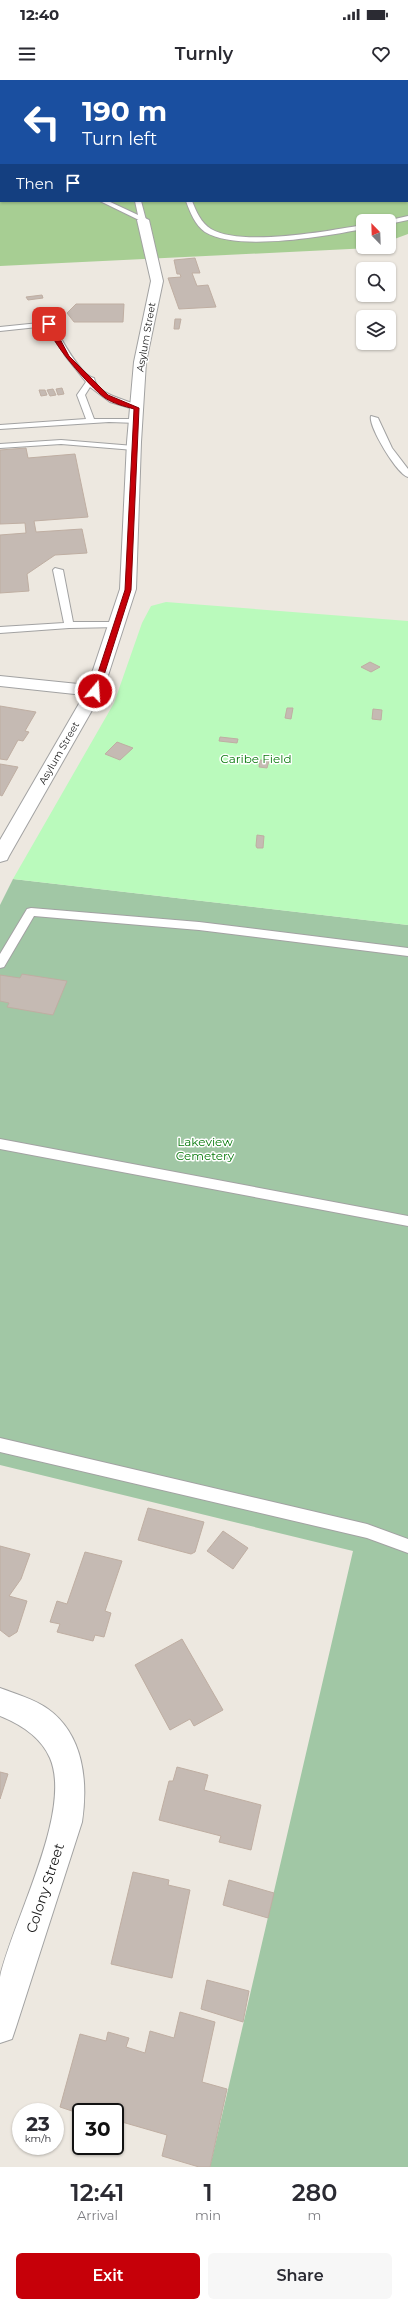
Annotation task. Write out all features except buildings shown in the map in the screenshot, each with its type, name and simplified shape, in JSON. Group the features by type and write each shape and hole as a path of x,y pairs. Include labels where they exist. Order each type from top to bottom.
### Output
{"street":[{"name":"Asylum Street","path":"0,856 95,691 128,590 134,448 140,362 157,281 143,220"},
{"path":"0,681 95,691"},
{"name":"Colony Street","path":"0,1702 25,1710 36,1717 61,1747 70,1767 72,1781 72,1799 67,1822 0,2027"}],"lane":[{"path":"105,202 143,220"},
{"path":"138,202 143,220"},
{"path":"189,202 197,220 209,232 230,238 256,239 356,228"},
{"path":"396,221 408,218"},
{"path":"0,329 49,324 67,356 106,396 136,414"},
{"path":"91,380 81,395 91,421"},
{"path":"0,427 91,421 136,414"},
{"path":"374,418 381,437 397,463 408,474"},
{"path":"0,446 61,442 134,448"},
{"path":"58,570 68,625"},
{"path":"0,630 68,625 116,625"},
{"path":"0,964 31,912 199,926 408,952"},
{"path":"0,1144 408,1221"},
{"path":"0,1445 367,1531 408,1546"}],"green space":[{"path":"0,202 408,202 408,234 396,238 396,214 356,214 356,249 0,266"},
{"name":"Caribe Field","path":"166,602 408,621 408,925 13,879 114,703 142,623 151,606"},
{"name":"Lakeview Cemetery","path":"13,879 408,925 408,2167 210,2167 353,1551 0,1465 0,905"}],"route":[{"path":"49,324 67,356 106,396 115,401 137,408 134,442 128,590 95,691"}]}
